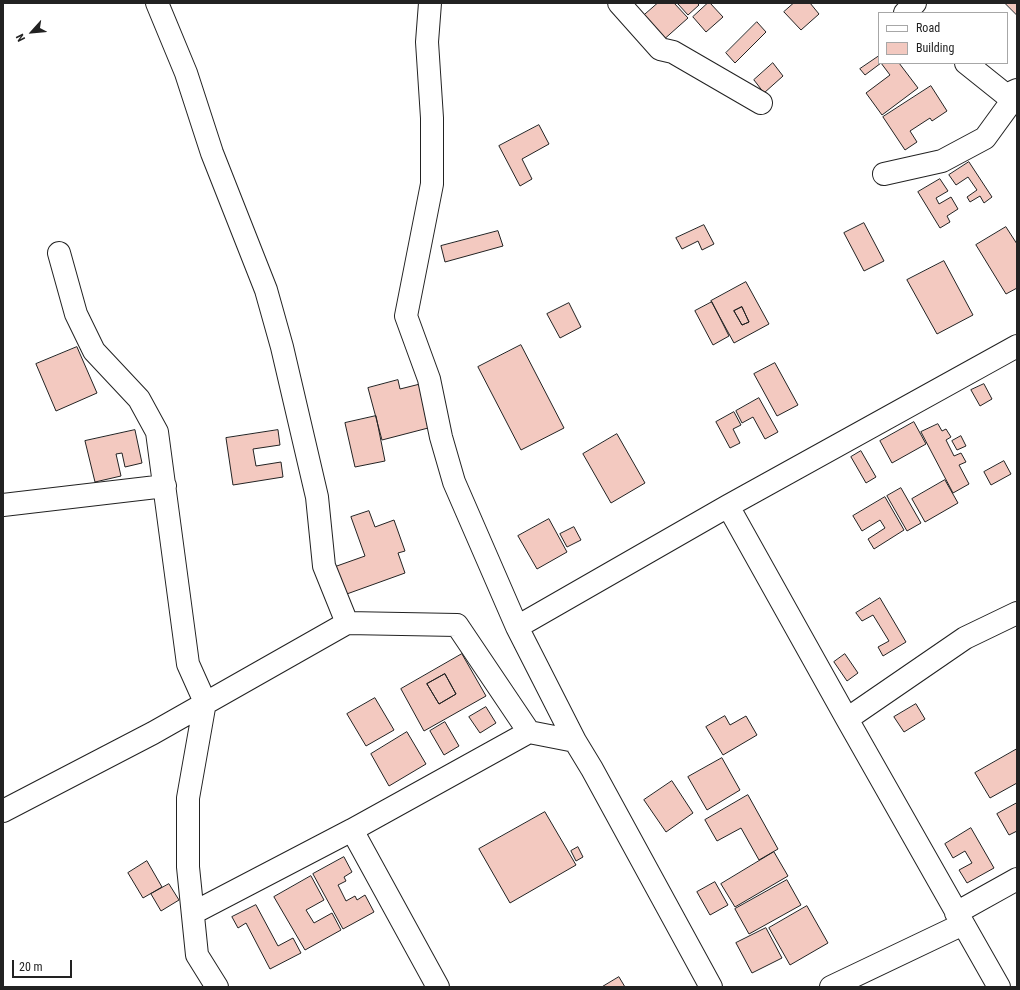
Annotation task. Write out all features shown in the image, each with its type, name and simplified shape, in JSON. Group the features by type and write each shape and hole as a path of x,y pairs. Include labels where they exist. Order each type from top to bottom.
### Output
{"street":[{"path":"157,3 186,73 212,153 266,290 282,347 317,497 324,566 347,623"},
{"path":"430,3 427,42 432,118 432,184 406,316 429,379 454,482 517,626 575,741 596,775 711,987"},
{"path":"619,3 660,49 673,52 761,103"},
{"path":"906,12 915,3"},
{"path":"967,64 1006,95 1017,90"},
{"path":"884,174 942,161 986,138 1017,94"},
{"path":"59,253 76,314 94,352 139,399 157,432 188,664 205,702 188,798 188,867 197,955 217,987"},
{"path":"517,626 728,506 1017,346"},
{"path":"3,505 165,486"},
{"path":"728,506 958,919 999,987"},
{"path":"847,719 966,638 1017,613"},
{"path":"3,811 153,733 205,702 347,623 457,625 529,732"},
{"path":"193,914 352,830 529,732 575,741"},
{"path":"352,830 438,987"},
{"path":"831,987 958,919 1017,879"}],"building":[{"path":"658,3 674,3 688,18 661,42 641,18"},
{"path":"697,3 699,5 688,15 678,4"},
{"path":"708,3 710,3 723,17 706,32 693,17"},
{"path":"794,3 810,3 819,14 801,30 784,12"},
{"path":"1005,3 1017,3 1017,15"},
{"path":"757,22 766,32 735,63 726,53"},
{"path":"878,57 878,64 880,64 865,75 860,69"},
{"path":"773,63 783,76 764,93 754,80"},
{"path":"882,64 900,64 918,88 882,115 866,93 890,75"},
{"path":"931,86 947,111 932,121 930,118 910,131 917,142 905,150 883,117"},
{"path":"539,125 549,144 522,159 532,179 520,186 499,146"},
{"path":"969,162 992,197 984,203 980,196 970,202 967,197 977,190 968,177 956,185 949,175"},
{"path":"940,179 948,191 936,198 939,204 951,197 958,209 947,216 950,222 940,228 918,192"},
{"path":"864,223 884,261 864,271 844,233"},
{"path":"704,225 714,244 702,250 698,241 682,249 676,238"},
{"path":"1006,227 1017,244 1017,288 1006,294 976,245"},
{"path":"498,231 503,246 445,262 441,246"},
{"path":"944,261 973,315 937,334 907,280"},
{"path":"746,282 769,324 734,343 711,301","holes":["742,307 749,322 742,325 734,311"]},
{"path":"712,302 729,336 713,345 695,311"},
{"path":"569,303 581,327 560,338 547,314"},
{"path":"742,307 749,322 742,325 734,311"},
{"path":"521,345 564,428 521,450 478,367"},
{"path":"77,347 97,393 56,411 36,364"},
{"path":"775,363 798,405 777,416 754,374"},
{"path":"398,380 400,389 420,384 432,427 382,440 368,388"},
{"path":"984,384 992,399 980,406 971,390"},
{"path":"759,398 778,432 765,439 753,417 742,423 736,411"},
{"path":"734,412 741,425 733,429 740,443 730,448 716,422"},
{"path":"376,416 385,461 355,467 345,423"},
{"path":"914,422 926,444 892,463 880,441"},
{"path":"938,424 942,431 946,429 951,437 946,440 954,456 961,453 966,462 959,465 969,484 953,493 921,432"},
{"path":"135,430 142,463 125,467 122,453 116,454 121,476 95,482 85,441"},
{"path":"278,430 280,445 253,449 256,466 281,462 283,477 233,485 226,438"},
{"path":"617,434 645,483 611,503 583,454"},
{"path":"961,436 966,446 957,450 952,441"},
{"path":"861,451 876,477 866,483 851,457"},
{"path":"1004,461 1011,474 991,485 984,472"},
{"path":"945,480 958,503 925,522 912,499"},
{"path":"901,488 921,523 907,531 887,496"},
{"path":"885,497 904,530 874,549 868,539 885,528 880,520 862,531 853,516"},
{"path":"369,511 375,527 394,520 405,551 398,553 405,573 344,595 334,567 365,556 351,517"},
{"path":"549,519 567,552 537,569 518,536"},
{"path":"574,527 581,540 567,547 560,534"},
{"path":"880,598 906,642 883,656 878,647 889,641 873,615 862,621 856,613"},
{"path":"462,654 486,696 424,731 401,689","holes":["445,674 456,694 439,704 427,684"]},
{"path":"845,654 858,673 847,681 834,662"},
{"path":"445,674 456,694 439,704 427,684"},
{"path":"375,698 394,730 366,746 347,714"},
{"path":"916,704 925,719 904,732 894,717"},
{"path":"486,707 496,723 480,733 469,717"},
{"path":"725,716 730,725 746,716 757,735 723,755 706,727"},
{"path":"445,722 459,746 444,755 430,731"},
{"path":"407,732 426,764 389,786 371,754"},
{"path":"1017,749 1017,783 990,798 975,773"},
{"path":"722,758 740,790 707,810 688,777"},
{"path":"672,781 693,813 666,832 644,800"},
{"path":"748,795 778,849 759,860 741,828 717,841 705,820"},
{"path":"1017,803 1017,831 1009,835 997,814"},
{"path":"545,812 576,865 510,903 479,849"},
{"path":"971,828 994,868 967,883 959,870 972,863 965,851 953,858 945,844"},
{"path":"578,847 583,857 576,861 571,851"},
{"path":"774,852 788,876 735,907 721,884"},
{"path":"344,857 352,872 344,877 346,881 338,885 346,901 355,896 357,900 365,895 374,912 343,929 313,874"},
{"path":"147,861 162,887 143,898 128,873"},
{"path":"311,876 324,900 306,910 314,923 332,913 341,930 305,950 274,897"},
{"path":"787,880 801,905 749,934 735,909"},
{"path":"715,882 728,905 710,915 697,892"},
{"path":"169,884 179,900 161,911 151,894"},
{"path":"256,905 278,946 293,938 301,953 270,969 246,923 238,928 232,917"},
{"path":"807,906 828,943 790,965 769,928"},
{"path":"766,928 782,958 752,973 736,943"},
{"path":"619,977 625,987 602,987"}]}
